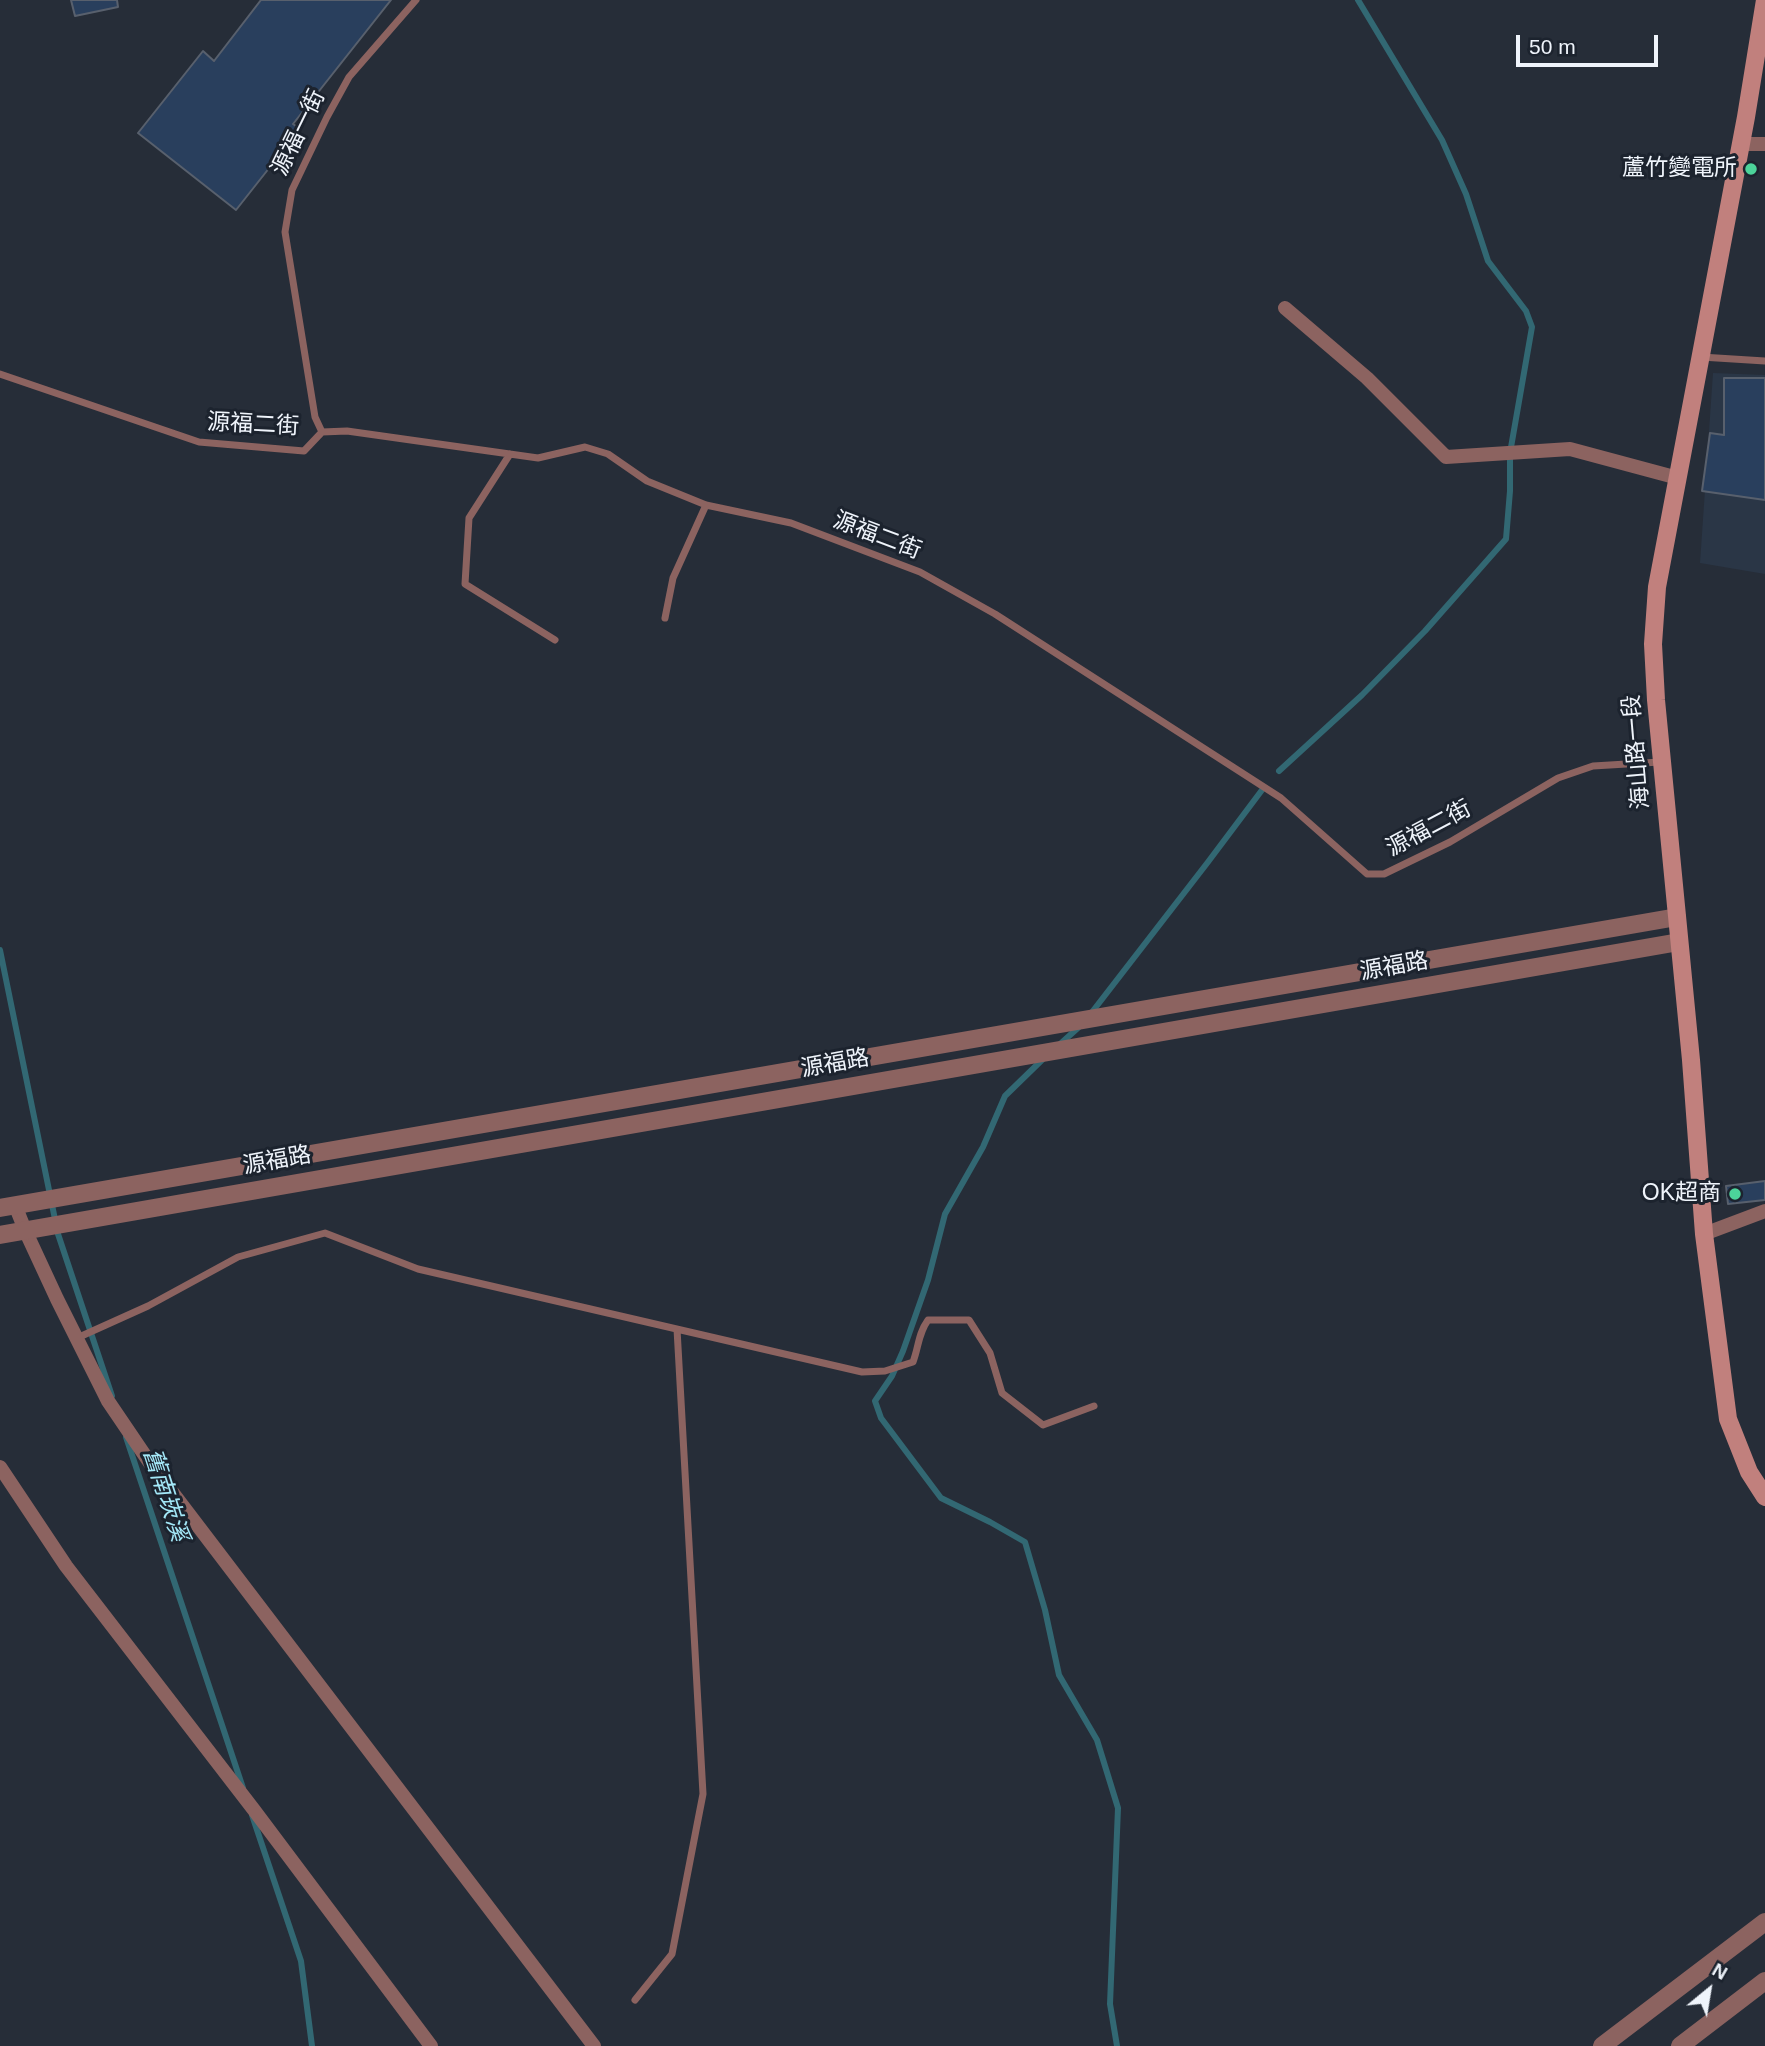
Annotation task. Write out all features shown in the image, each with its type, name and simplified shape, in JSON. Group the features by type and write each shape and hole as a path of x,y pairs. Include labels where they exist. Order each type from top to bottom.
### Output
{"main road":[{"name":"海山路一段","path":"1765,0 1746,117 1657,587 1653,644 1704,1234 1728,1419 1749,1472 1765,1497"}],"street":[{"path":"1740,144 1765,144"},
{"path":"1285,308 1367,378 1446,457 1570,449 1678,478"},
{"name":"源福路","path":"8,1206 1677,917"},
{"name":"源福路","path":"0,1235 1679,942"},
{"path":"8,1206 24,1230 108,1401 150,1463 594,2046"},
{"path":"1704,1234 1765,1211"},
{"path":"0,1467 66,1566 431,2046"},
{"path":"1602,2046 1765,1922"},
{"path":"1681,2046 1765,1981"}],"lane":[{"name":"源福一街","path":"322,432 316,417 285,232 292,190 349,77 416,0"},
{"path":"1700,357 1765,361"},
{"name":"源福二街","path":"0,374 199,442 304,451 322,432 347,431 538,458 585,447 608,454 647,481 706,505 791,523 920,572 995,614 1281,797 1367,874 1384,874 1450,842 1558,778 1593,766 1662,761"},
{"path":"510,454 469,518 465,584 555,640"},
{"path":"665,618 673,578 706,505"},
{"path":"78,1338 148,1306 238,1257 325,1233 418,1269 862,1372 885,1371 913,1362 921,1330 929,1320 969,1320 990,1353 1002,1393 1043,1425 1094,1406"},
{"path":"635,2000 672,1954 703,1794 677,1329"}],"shaded area":[{"path":"1713,373 1765,375 1765,574 1700,563"}],"building":[{"path":"71,0 117,0 118,7 75,16"},
{"path":"261,0 391,0 293,124 300,129 236,210 138,133 203,51 214,61"},
{"path":"1724,378 1765,378 1765,500 1702,491 1710,433 1724,435"},
{"path":"1765,1181 1765,1200 1728,1204 1726,1186"}],"waterway":[{"path":"1279,771 1362,695 1425,631 1506,539 1510,453 1532,327 1526,311 1488,261 1466,194 1442,140 1358,0"},
{"path":"1089,1016 1262,790"},
{"name":"舊南崁溪","path":"0,950 58,1234 112,1396"},
{"path":"1059,1045 1079,1027"},
{"path":"1043,1059 1005,1096 983,1147 945,1214 928,1280 903,1351 892,1376 875,1401 881,1418 941,1498 1025,1542 1045,1610 1059,1675 1097,1740 1118,1808 1110,2004 1117,2046"},
{"name":"舊南崁溪","path":"126,1437 243,1788"},
{"name":"舊南崁溪","path":"252,1815 301,1961 312,2046"}],"place":[{"name":"蘆竹變電所","path":"1751,169"},
{"name":"OK超商","path":"1735,1194"}]}
